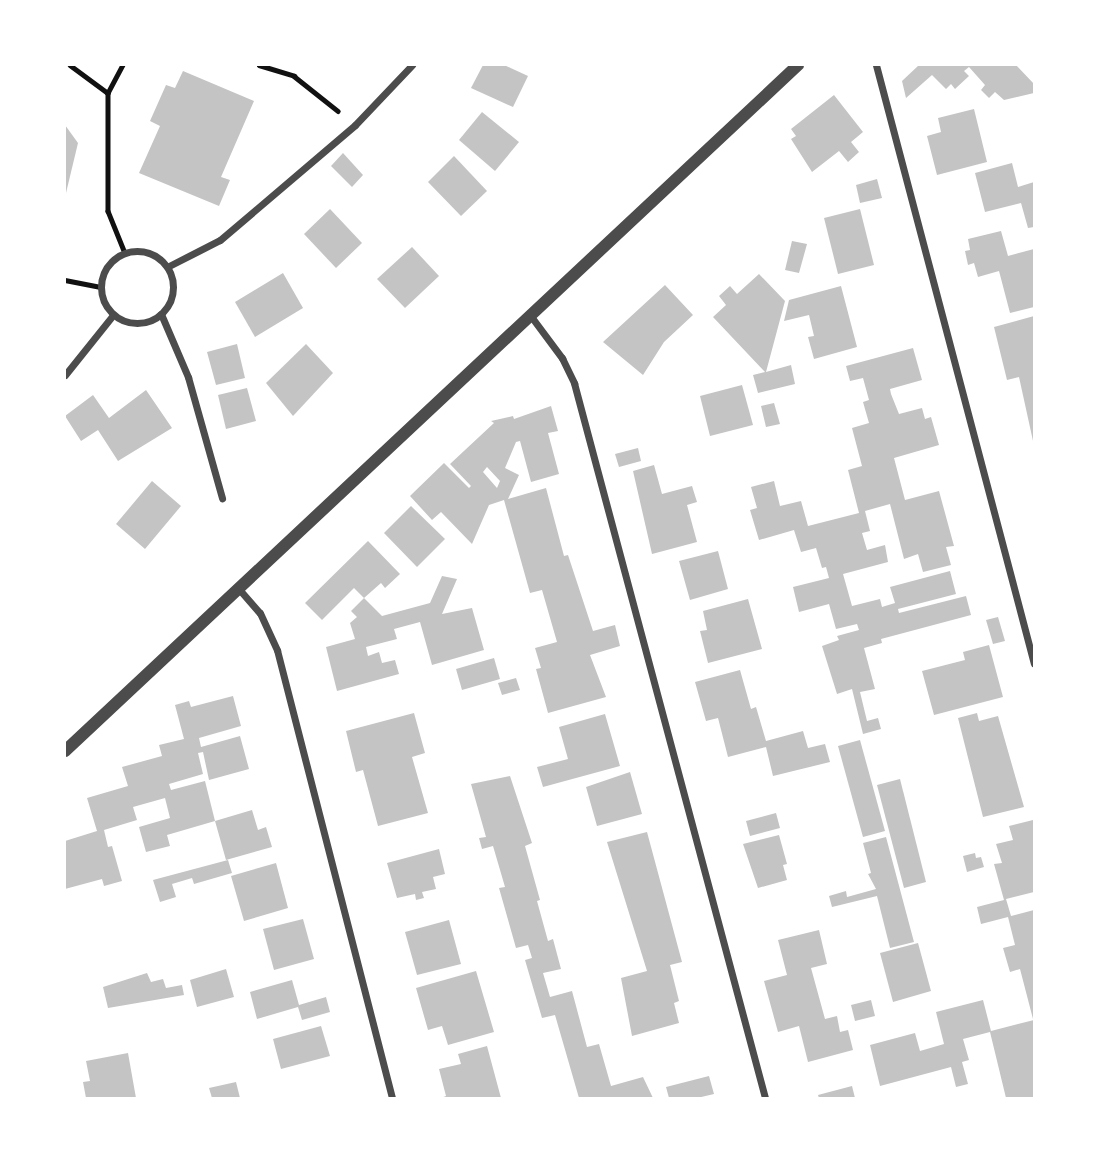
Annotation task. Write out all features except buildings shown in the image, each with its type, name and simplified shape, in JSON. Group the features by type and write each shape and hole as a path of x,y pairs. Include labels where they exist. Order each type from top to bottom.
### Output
{"street":[{"path":"167,267 220,240 355,125 412,65"},
{"path":"65,751 798,65"},
{"path":"876,65 1034,664"},
{"path":"147,252 167,267 172,296 161,314 143,323 125,322 113,315 106,306 100,287 109,263 125,253 147,252"},
{"path":"161,314 188,377 222,498"},
{"path":"65,375 113,315"},
{"path":"530,315 562,358 574,383 765,1098"},
{"path":"239,588 260,613 277,650 392,1098"}],"path":[{"path":"70,65 108,93"},
{"path":"123,65 108,93 108,211 125,253"},
{"path":"259,65 294,76 355,125"},
{"path":"65,279 100,287"}]}
